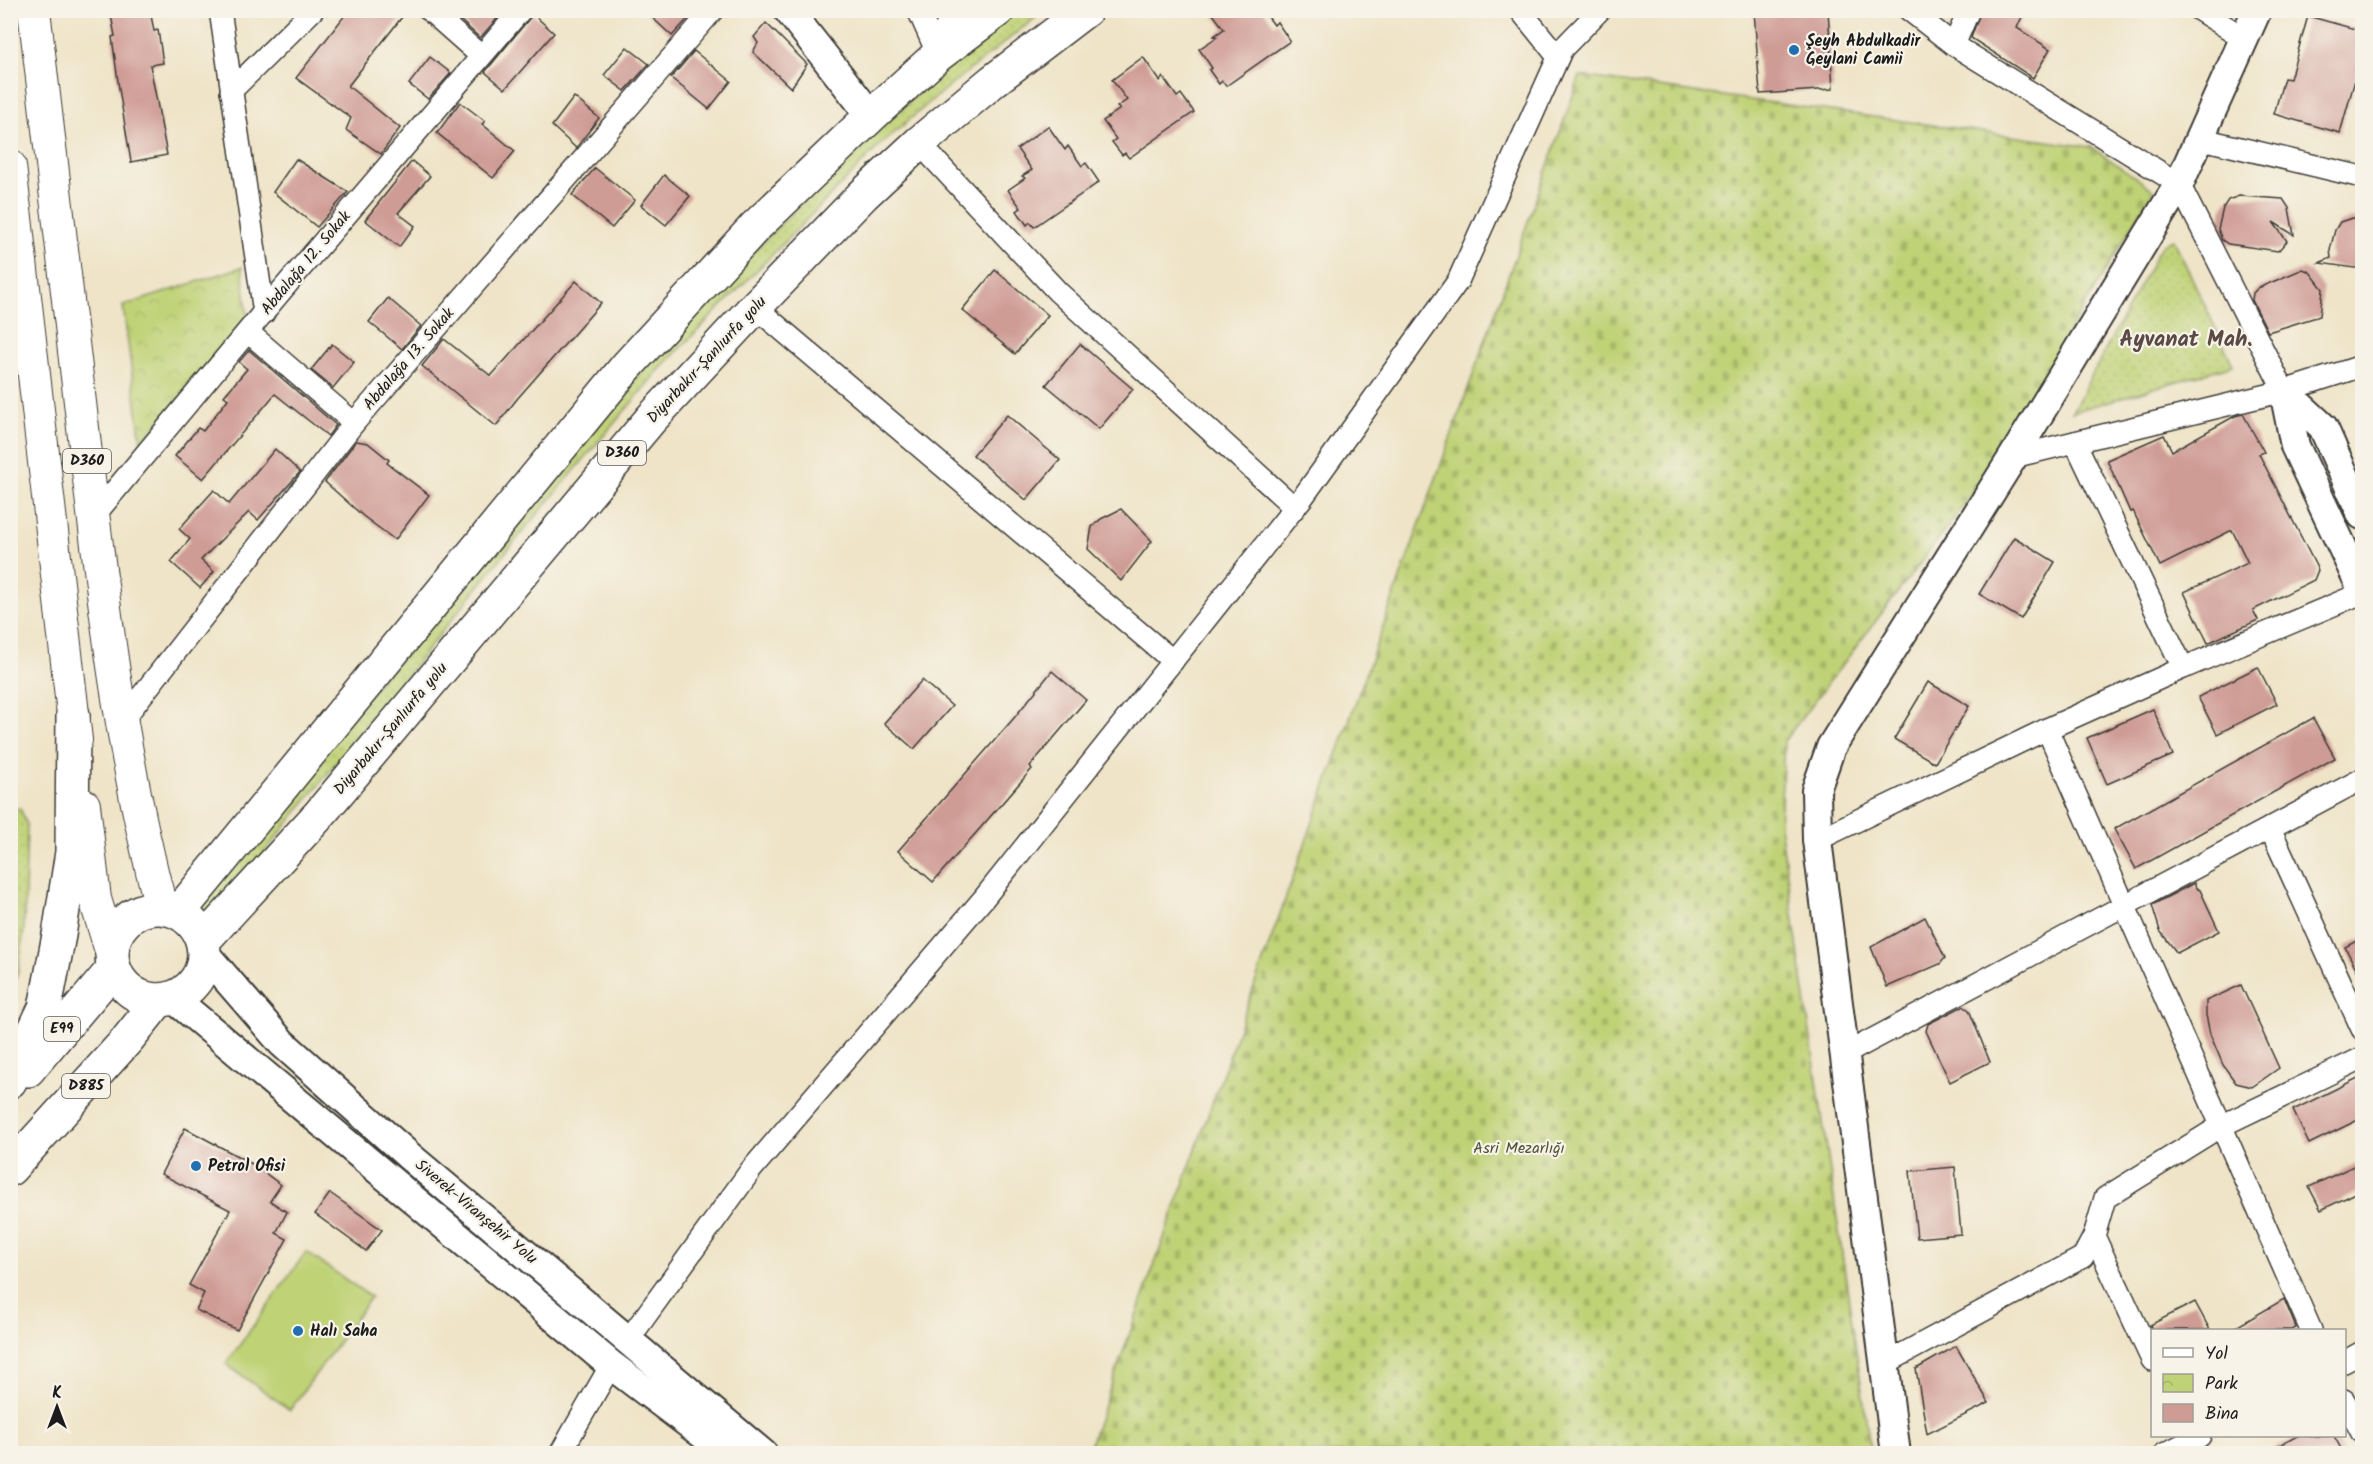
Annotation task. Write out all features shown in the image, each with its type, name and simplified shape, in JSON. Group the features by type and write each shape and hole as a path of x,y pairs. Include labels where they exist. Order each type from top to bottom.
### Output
{"highway":[{"path":"170,909 627,366 755,227 938,55 998,10"},
{"name":"Diyarbakır-Şanlıurfa yolu","path":"204,947 318,816 651,419 755,307 863,195 919,143 993,81 1086,10"},
{"path":"10,1081 45,1008 59,935 72,852 73,715"},
{"path":"145,909 170,909 194,924 204,947 203,968 196,981 186,991 166,999 144,998 131,991 121,981 113,961 114,939 121,926 126,920 145,909"},
{"name":"E99","path":"10,1090 113,961"},
{"name":"D885","path":"10,1169 166,999"}],"main road":[{"name":"D360","path":"34,10 93,517 122,721 146,850 170,909"},
{"name":"D360","path":"10,166 95,899 113,961"}],"street":[{"path":"220,10 264,313"},
{"path":"231,91 313,10"},
{"path":"429,10 481,56"},
{"name":"Abdalağa 12. Sokak","path":"93,517 521,10"},
{"name":"Abdalağa 13. Sokak","path":"122,721 354,423 713,10"},
{"path":"788,10 871,116"},
{"path":"918,10 938,55"},
{"path":"938,55 957,10"},
{"path":"1520,10 1558,57"},
{"path":"629,1340 751,1170 984,898 1295,508 1458,281 1562,49 1600,10"},
{"path":"1817,840 2047,729 2362,591 2295,446 2284,391 2179,183 1953,45 1909,10"},
{"path":"1953,45 1969,10"},
{"path":"2199,10 2244,38"},
{"path":"1896,1454 1817,840 1816,790 1831,747 2013,457 2179,183 2257,10"},
{"path":"2198,138 2360,171"},
{"path":"919,143 1058,292 1295,508"},
{"path":"755,307 1173,661"},
{"path":"248,332 354,423"},
{"path":"2013,457 2284,391 2362,366"},
{"path":"2284,391 2323,427 2362,515"},
{"path":"2075,442 2183,668"},
{"path":"2047,729 2311,1329"},
{"path":"1845,1054 2362,779"},
{"path":"2270,828 2362,1029"},
{"name":"Siverek-Viranşehir Yolu","path":"204,947 291,1050 409,1156 763,1454"},
{"name":"Siverek-Viranşehir Yolu","path":"166,999 610,1365 729,1454"},
{"path":"1884,1364 2083,1257 2094,1236 2105,1198 2221,1126 2362,1058"},
{"path":"2094,1236 2151,1358"},
{"path":"2346,1361 2362,1352"},
{"path":"560,1454 610,1365"},
{"path":"2346,1404 2362,1433"},
{"path":"2164,1454 2193,1437"}],"green space":[{"path":"1017,11 1044,11 937,96 879,146 660,369 510,547 207,924 192,902 678,328 846,158 952,63"},
{"name":"Asri Mezarlığı","path":"1580,76 2091,147 2154,190 1969,499 1784,741 1780,826 1871,1453 1087,1453"},
{"path":"2174,240 2233,365 2072,412 2162,244"},
{"path":"242,267 248,320 141,442 123,306"},
{"path":"20,808 27,825 24,930 18,972 11,992 11,810"},
{"name":"Halı Saha","path":"306,1252 371,1297 290,1410 226,1364"}],"building":[{"path":"110,10 150,10 154,31 158,30 163,63 150,65 167,155 131,162 119,89 112,37 115,36"},
{"path":"349,10 394,10 402,17 348,86 400,128 381,154 346,130 351,118 296,78"},
{"path":"449,10 499,10 502,13 480,38"},
{"path":"644,10 696,10 672,36"},
{"path":"1210,10 1263,10 1274,25 1277,22 1290,41 1226,86 1222,81 1219,84 1209,70 1212,68 1199,49 1217,37 1214,36 1224,29"},
{"name":"Şeyh Abdulkadir Geylani Camii","path":"1754,10 1828,10 1833,89 1760,94"},
{"path":"1981,10 2025,10 2017,28 2050,49 2033,78 1971,38"},
{"path":"533,14 554,33 505,89 485,72"},
{"path":"2308,16 2362,31 2362,71 2358,69 2340,133 2274,114 2284,78 2290,79"},
{"path":"766,23 807,64 791,88 753,52 758,43 754,37"},
{"path":"627,47 649,64 625,91 604,75"},
{"path":"694,51 731,81 709,109 671,78"},
{"path":"430,57 451,73 428,99 409,84"},
{"path":"1143,57 1160,81 1163,77 1177,97 1181,94 1194,112 1129,158 1125,153 1122,155 1112,142 1116,139 1103,121 1120,109 1117,107 1127,100 1112,80"},
{"path":"574,97 599,118 576,148 552,126"},
{"path":"460,102 485,121 482,124 515,151 493,178 437,133"},
{"path":"1048,126 1065,150 1068,146 1082,166 1086,163 1099,182 1034,227 1030,222 1027,225 1017,211 1021,208 1008,190 1032,170 1017,149"},
{"path":"296,159 348,192 317,227 273,192"},
{"path":"412,161 430,176 398,213 415,226 399,247 365,220"},
{"path":"595,168 635,200 612,228 572,195"},
{"path":"664,175 690,196 666,225 641,205"},
{"path":"2239,196 2283,199 2289,208 2294,235 2273,222 2287,241 2278,251 2228,244 2222,240 2218,229 2223,208 2228,200"},
{"path":"2352,218 2362,219 2362,269 2319,263 2331,258 2330,250 2335,230 2340,222"},
{"path":"2303,269 2310,272 2323,289 2320,316 2268,332 2252,300 2253,293 2258,288"},
{"path":"995,270 1048,315 1015,354 962,310"},
{"path":"576,281 601,303 496,426 422,366 444,339 491,376"},
{"path":"388,298 421,326 402,349 369,322"},
{"path":"332,344 354,362 333,388 311,370"},
{"path":"1080,344 1133,389 1099,429 1046,385"},
{"path":"249,350 336,425 328,436 275,394 203,479 175,456 198,428 203,431 228,399 224,396 247,369 239,362"},
{"path":"2243,414 2264,452 2259,454 2318,570 2314,580 2253,610 2258,620 2208,643 2184,592 2248,563 2232,530 2160,566 2133,511 2130,512 2107,460 2164,435 2172,451 2235,416"},
{"path":"1007,415 1060,460 1026,500 973,455"},
{"path":"356,441 368,443 389,460 387,463 429,495 395,540 363,516 325,482"},
{"path":"275,449 300,472 258,520 249,512 201,560 214,572 200,588 171,562 190,539 179,529 214,490 229,504"},
{"path":"1121,509 1152,541 1121,581 1088,549 1092,527 1101,519"},
{"path":"2014,537 2055,562 2021,619 1979,594"},
{"path":"2258,667 2277,704 2217,734 2198,697"},
{"path":"1052,671 1086,700 1030,766 1032,769 933,882 898,851"},
{"path":"922,680 952,706 914,749 884,723"},
{"path":"1928,682 1969,706 1935,763 1894,739"},
{"path":"2153,709 2173,755 2107,784 2087,738"},
{"path":"2313,718 2335,758 2136,869 2114,829"},
{"path":"2194,883 2200,890 2219,931 2177,953 2160,931 2152,905"},
{"path":"1925,917 1945,958 1940,964 1887,987 1871,947"},
{"path":"2362,938 2362,980 2345,947"},
{"path":"2241,985 2279,1068 2252,1087 2236,1083 2223,1065 2210,1034 2206,1015 2206,1001"},
{"path":"1963,1006 1969,1010 1990,1062 1950,1082 1926,1031 1928,1024"},
{"path":"2362,1076 2362,1118 2309,1144 2293,1110"},
{"path":"185,1128 254,1165 281,1185 270,1201 287,1212 276,1233 287,1239 237,1330 196,1310 204,1293 189,1285 230,1210 161,1174"},
{"path":"2362,1162 2362,1190 2321,1210 2309,1187"},
{"path":"1955,1167 1961,1234 1917,1238 1910,1171"},
{"path":"330,1193 382,1230 366,1251 315,1214"},
{"path":"2284,1299 2296,1328 2294,1329 2233,1329"},
{"path":"2195,1302 2209,1329 2152,1329 2150,1325"},
{"path":"1956,1346 1989,1403 1927,1434 1916,1369"},
{"path":"2295,1437 2335,1437 2344,1454 2264,1454"}],"place":[{"name":"Şeyh Abdulkadir Geylani Camii","path":"1794,50"},
{"name":"Petrol Ofisi","path":"196,1166"},
{"name":"Halı Saha","path":"298,1331"}],"district":[{"name":"Ayvanat Mah.","path":"2186,340"}]}
